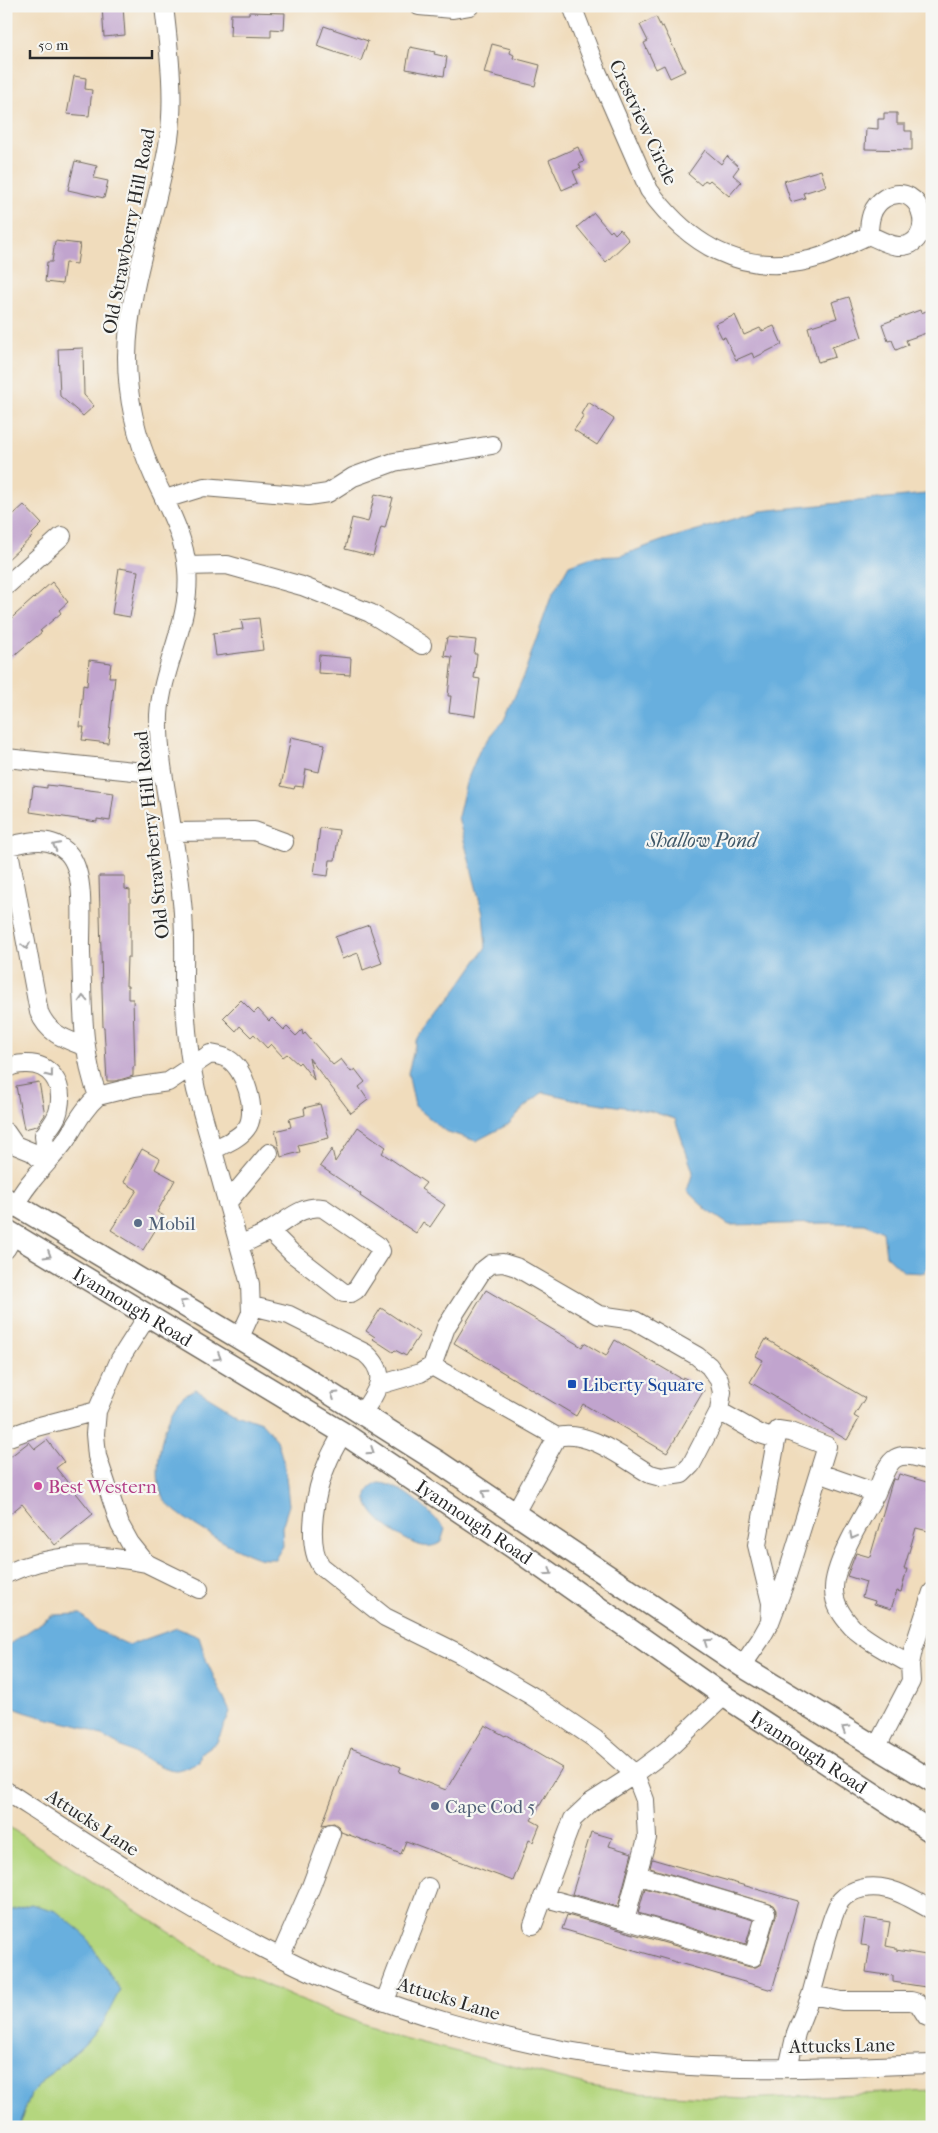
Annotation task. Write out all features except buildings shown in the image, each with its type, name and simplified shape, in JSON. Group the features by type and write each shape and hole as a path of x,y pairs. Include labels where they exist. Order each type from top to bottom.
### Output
{"main road":[{"name":"Iyannough Road","path":"11,1201 240,1337 362,1413 516,1513 742,1666 932,1781"},
{"name":"Iyannough Road","path":"9,1238 148,1315 343,1433 514,1548 724,1696 932,1832"}],"street":[{"name":"Old Strawberry Hill Road","path":"164,6 172,92 171,117 165,161 133,295 127,356 129,395 132,414 145,456 180,534 187,566 188,583 183,618 160,711 160,752 183,905 186,1015 191,1066 250,1284 252,1306 249,1320 240,1337"},
{"path":"418,6 453,9 470,6"},
{"name":"Crestview Circle","path":"572,6 597,71 649,190 662,207 690,234 727,256 745,262 767,265 783,265 811,260 869,235"},
{"path":"165,499 204,487 308,496 328,493 353,477 394,462 492,445"},
{"path":"6,586 62,536"},
{"path":"187,566 227,566 302,586 370,613 422,645"},
{"path":"6,758 163,774"},
{"path":"173,832 254,831 284,842"},
{"path":"86,1047 55,1034 43,1022 39,1012 8,846 37,840 47,841 63,848 73,860 79,882 80,896 86,1047 91,1079 98,1096"},
{"path":"11,1201 50,1159 90,1103 98,1096 134,1087 168,1082 210,1054 228,1059 241,1073 249,1095 251,1116 249,1124 238,1136 213,1150"},
{"path":"6,1069 18,1064 36,1064 47,1069 56,1082 60,1106 54,1120 44,1135 50,1159"},
{"path":"6,1132 15,1145 50,1159"},
{"path":"227,1203 269,1153"},
{"path":"240,1245 270,1231 314,1206 323,1208 378,1245 381,1251 356,1290 351,1294 344,1293 292,1253 270,1231"},
{"path":"379,1385 420,1373 432,1366 446,1327 473,1283 491,1264 503,1263 516,1267 599,1315 634,1320 697,1356 709,1366 719,1380 722,1392 719,1411 691,1465 682,1474 673,1477 661,1477 650,1474 590,1440 568,1434 557,1437 432,1366"},
{"path":"252,1306 289,1315 364,1353 375,1362 379,1370 379,1385 362,1413"},
{"path":"146,1563 130,1543 120,1525 107,1491 97,1456 95,1434 97,1411 120,1359 148,1315"},
{"path":"6,1438 36,1427 97,1411"},
{"path":"719,1411 760,1434 776,1439"},
{"path":"742,1666 770,1622 785,1582 827,1446 791,1432 778,1430 757,1545 771,1603 770,1622"},
{"path":"343,1433 326,1464 318,1494 314,1526 316,1560 330,1574 385,1617 476,1663 532,1696 595,1739 635,1774 645,1800 647,1838 625,1920"},
{"path":"516,1513 557,1437"},
{"path":"910,1664 854,1628 843,1616 836,1602 834,1589 838,1570 848,1544 876,1493 889,1462 902,1455 914,1455 932,1462"},
{"path":"819,1473 876,1493"},
{"path":"6,1574 59,1558 81,1555 111,1556 146,1563 199,1589"},
{"path":"876,1748 911,1681 910,1664 932,1592"},
{"path":"533,1925 573,1819 596,1799 635,1774 666,1750 724,1696"},
{"name":"Attucks Lane","path":"6,1791 172,1898 280,1957 385,2001 495,2034 586,2054 667,2064 788,2068 932,2064"},
{"path":"280,1957 310,1889 331,1833"},
{"path":"543,1897 753,1957 766,1913 637,1875"},
{"path":"385,2001 428,1887"},
{"path":"788,2068 796,2033 811,1995 834,1914 841,1900 857,1889 875,1887 889,1889 932,1910"},
{"path":"811,1995 842,2002 911,2001 918,2003 927,2017 932,2018"}],"green space":[{"path":"6,1825 218,1964 321,2009 399,2037 590,2086 636,2093 744,2099 932,2091 932,2127 18,2127 31,2094 53,2071 83,2046 103,2023 6,1934"}],"water":[{"name":"Shallow Pond","path":"926,494 932,495 932,1260 924,1273 904,1272 886,1255 883,1232 865,1224 729,1225 707,1210 687,1191 693,1172 675,1119 650,1111 577,1100 543,1092 524,1107 509,1124 476,1141 445,1131 415,1106 408,1073 416,1041 454,993 486,947 483,914 458,817 466,783 480,749 504,720 522,680 551,597 569,565 592,557 620,556 664,540 761,511"},
{"path":"196,1389 235,1413 261,1422 277,1440 285,1467 289,1505 282,1527 283,1546 275,1559 265,1559 250,1555 195,1525 171,1508 160,1491 158,1462 164,1431 176,1405 184,1395"},
{"path":"378,1483 387,1484 406,1493 424,1507 445,1529 441,1542 428,1546 414,1543 391,1530 380,1520 371,1510 367,1500 369,1491"},
{"path":"81,1614 97,1630 129,1645 177,1628 199,1637 207,1662 230,1712 217,1742 201,1753 199,1762 177,1770 169,1769 145,1759 83,1727 23,1711 11,1705 7,1685 8,1645 53,1615"},
{"path":"31,1904 56,1911 85,1935 120,1990 103,2023 83,2046 53,2071 31,2094 18,2127 6,2127 6,1912"}],"place":[{"name":"Mobil","path":"138,1223"},
{"name":"Liberty Square","path":"572,1384"},
{"name":"Best Western","path":"38,1486"},
{"name":"Cape Cod 5","path":"435,1806"}]}
